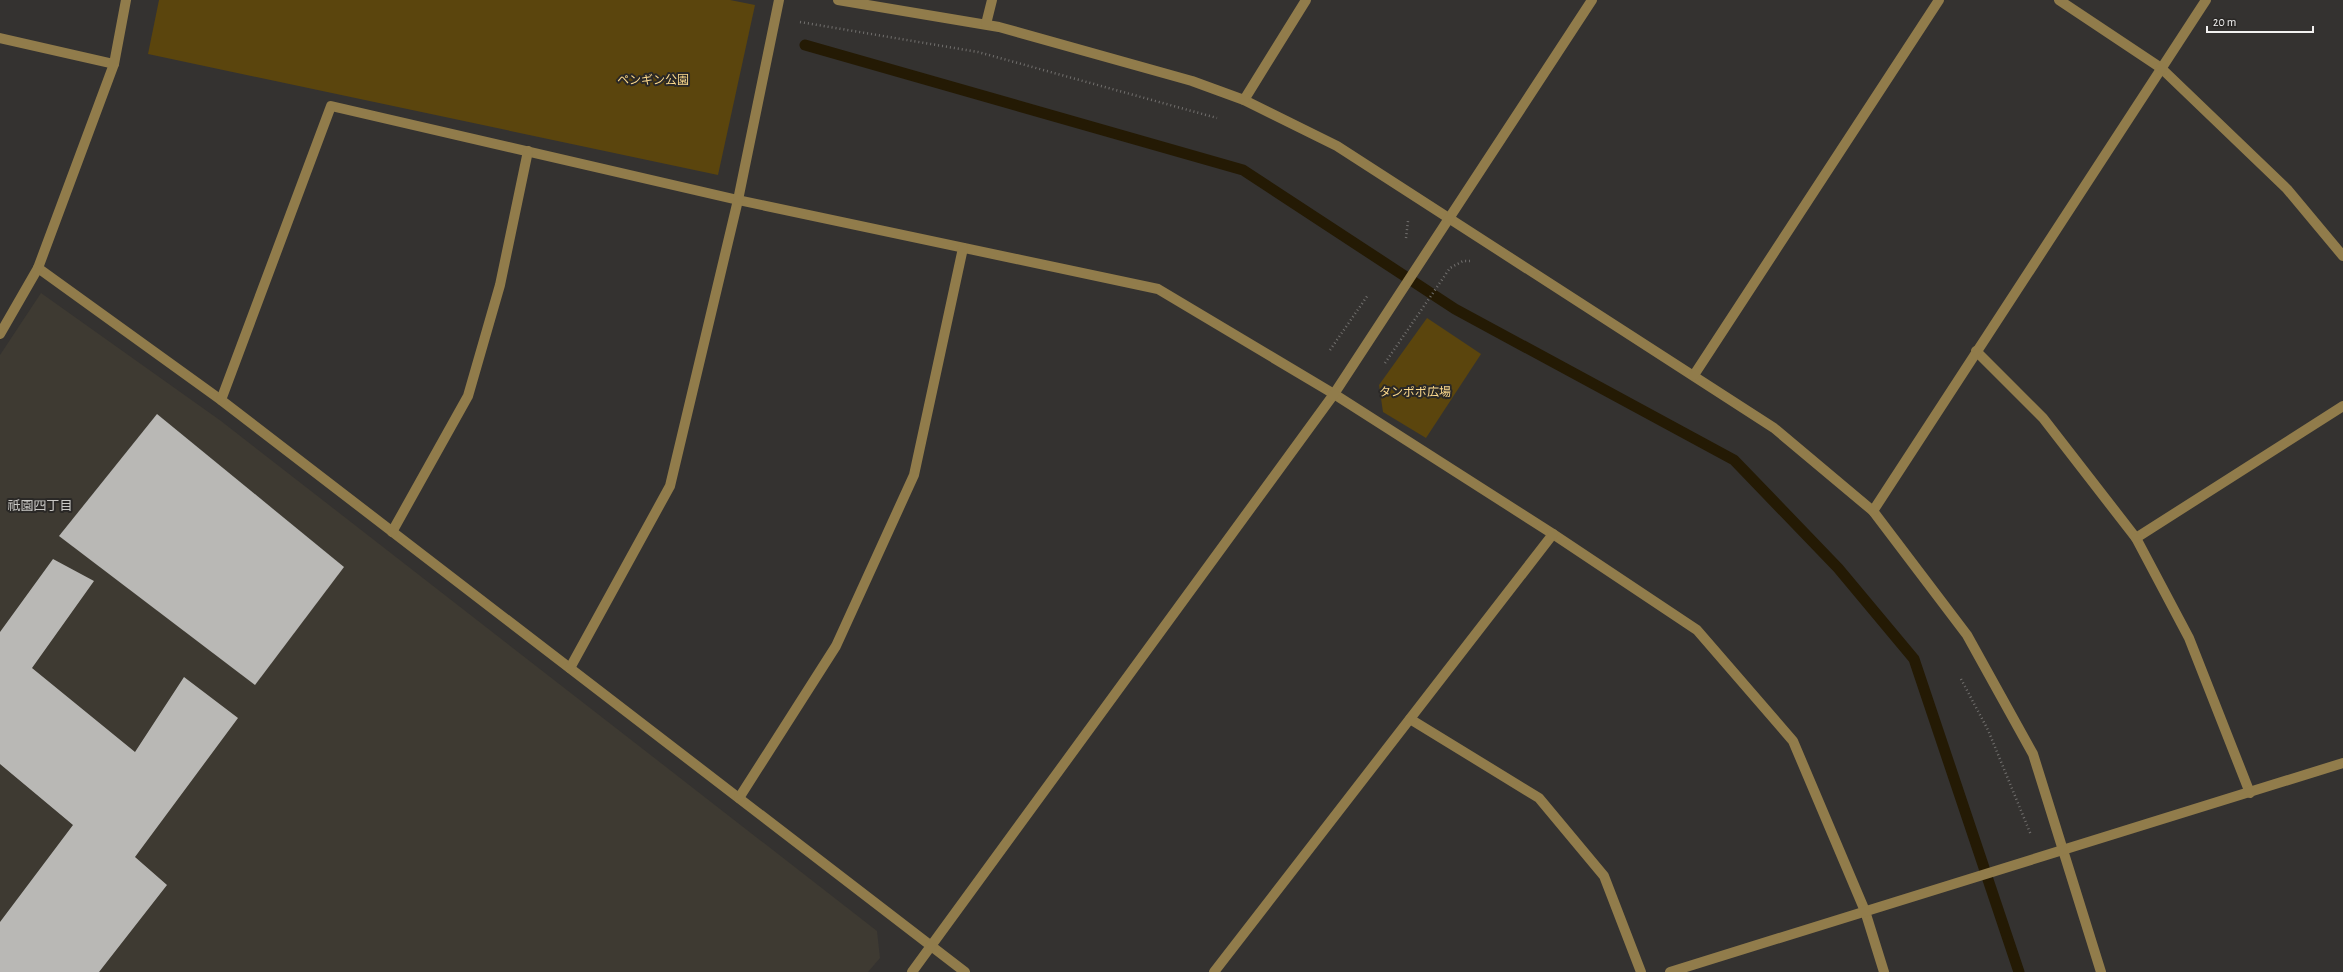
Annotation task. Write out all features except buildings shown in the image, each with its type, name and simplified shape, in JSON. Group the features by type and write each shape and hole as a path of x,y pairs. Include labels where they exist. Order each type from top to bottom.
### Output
{"street":[{"path":"0,334 38,268 114,64 126,0"},
{"path":"570,668 670,486 738,200 779,0"},
{"path":"838,0 986,24 1192,81 1244,100 1337,146 1774,428 1873,511 1970,642 2033,754 2064,849 2101,972"},
{"path":"986,24 992,0"},
{"path":"1244,100 1306,0"},
{"path":"912,972 1334,394 1592,0"},
{"path":"1694,375 1939,0"},
{"path":"2059,0 2160,68 2287,189 2343,256"},
{"path":"1873,511 2160,68 2206,0"},
{"path":"0,38 114,64"},
{"path":"221,400 331,106 738,200 1158,289 1334,394 1553,534 1697,630 1793,741 1865,911 1884,972"},
{"path":"392,532 468,396 500,285 528,151"},
{"path":"739,798 836,646 914,475 963,248"},
{"path":"38,268 221,400 965,972"},
{"path":"1976,351 2043,418 2136,538 2189,638 2250,793"},
{"path":"2136,538 2343,406"},
{"path":"1214,972 1553,534"},
{"path":"1410,719 1539,798 1604,876 1641,972"},
{"path":"1670,972 2343,764"}],"path":[{"path":"775,18 978,52 1225,120"},
{"path":"1402,245 1406,238 1409,224 1406,217"},
{"path":"1384,366 1450,268 1463,261 1471,262"},
{"path":"1330,350 1370,291"},
{"path":"1959,675 1988,730 2040,857"}],"shaded area":[{"path":"41,293 221,421 877,931 880,958 868,972 0,972 0,355"}],"green space":[{"name":"ペンギン公園","path":"159,0 730,0 755,5 718,175 148,54"},
{"name":"タンポポ広場","path":"1427,318 1481,354 1426,438 1383,412 1379,385"}],"waterway":[{"path":"805,45 1243,170 1455,309 1734,460 1838,568 1914,659 2019,972"}],"district":[{"name":"祇園四丁目","path":"40,505"}]}
